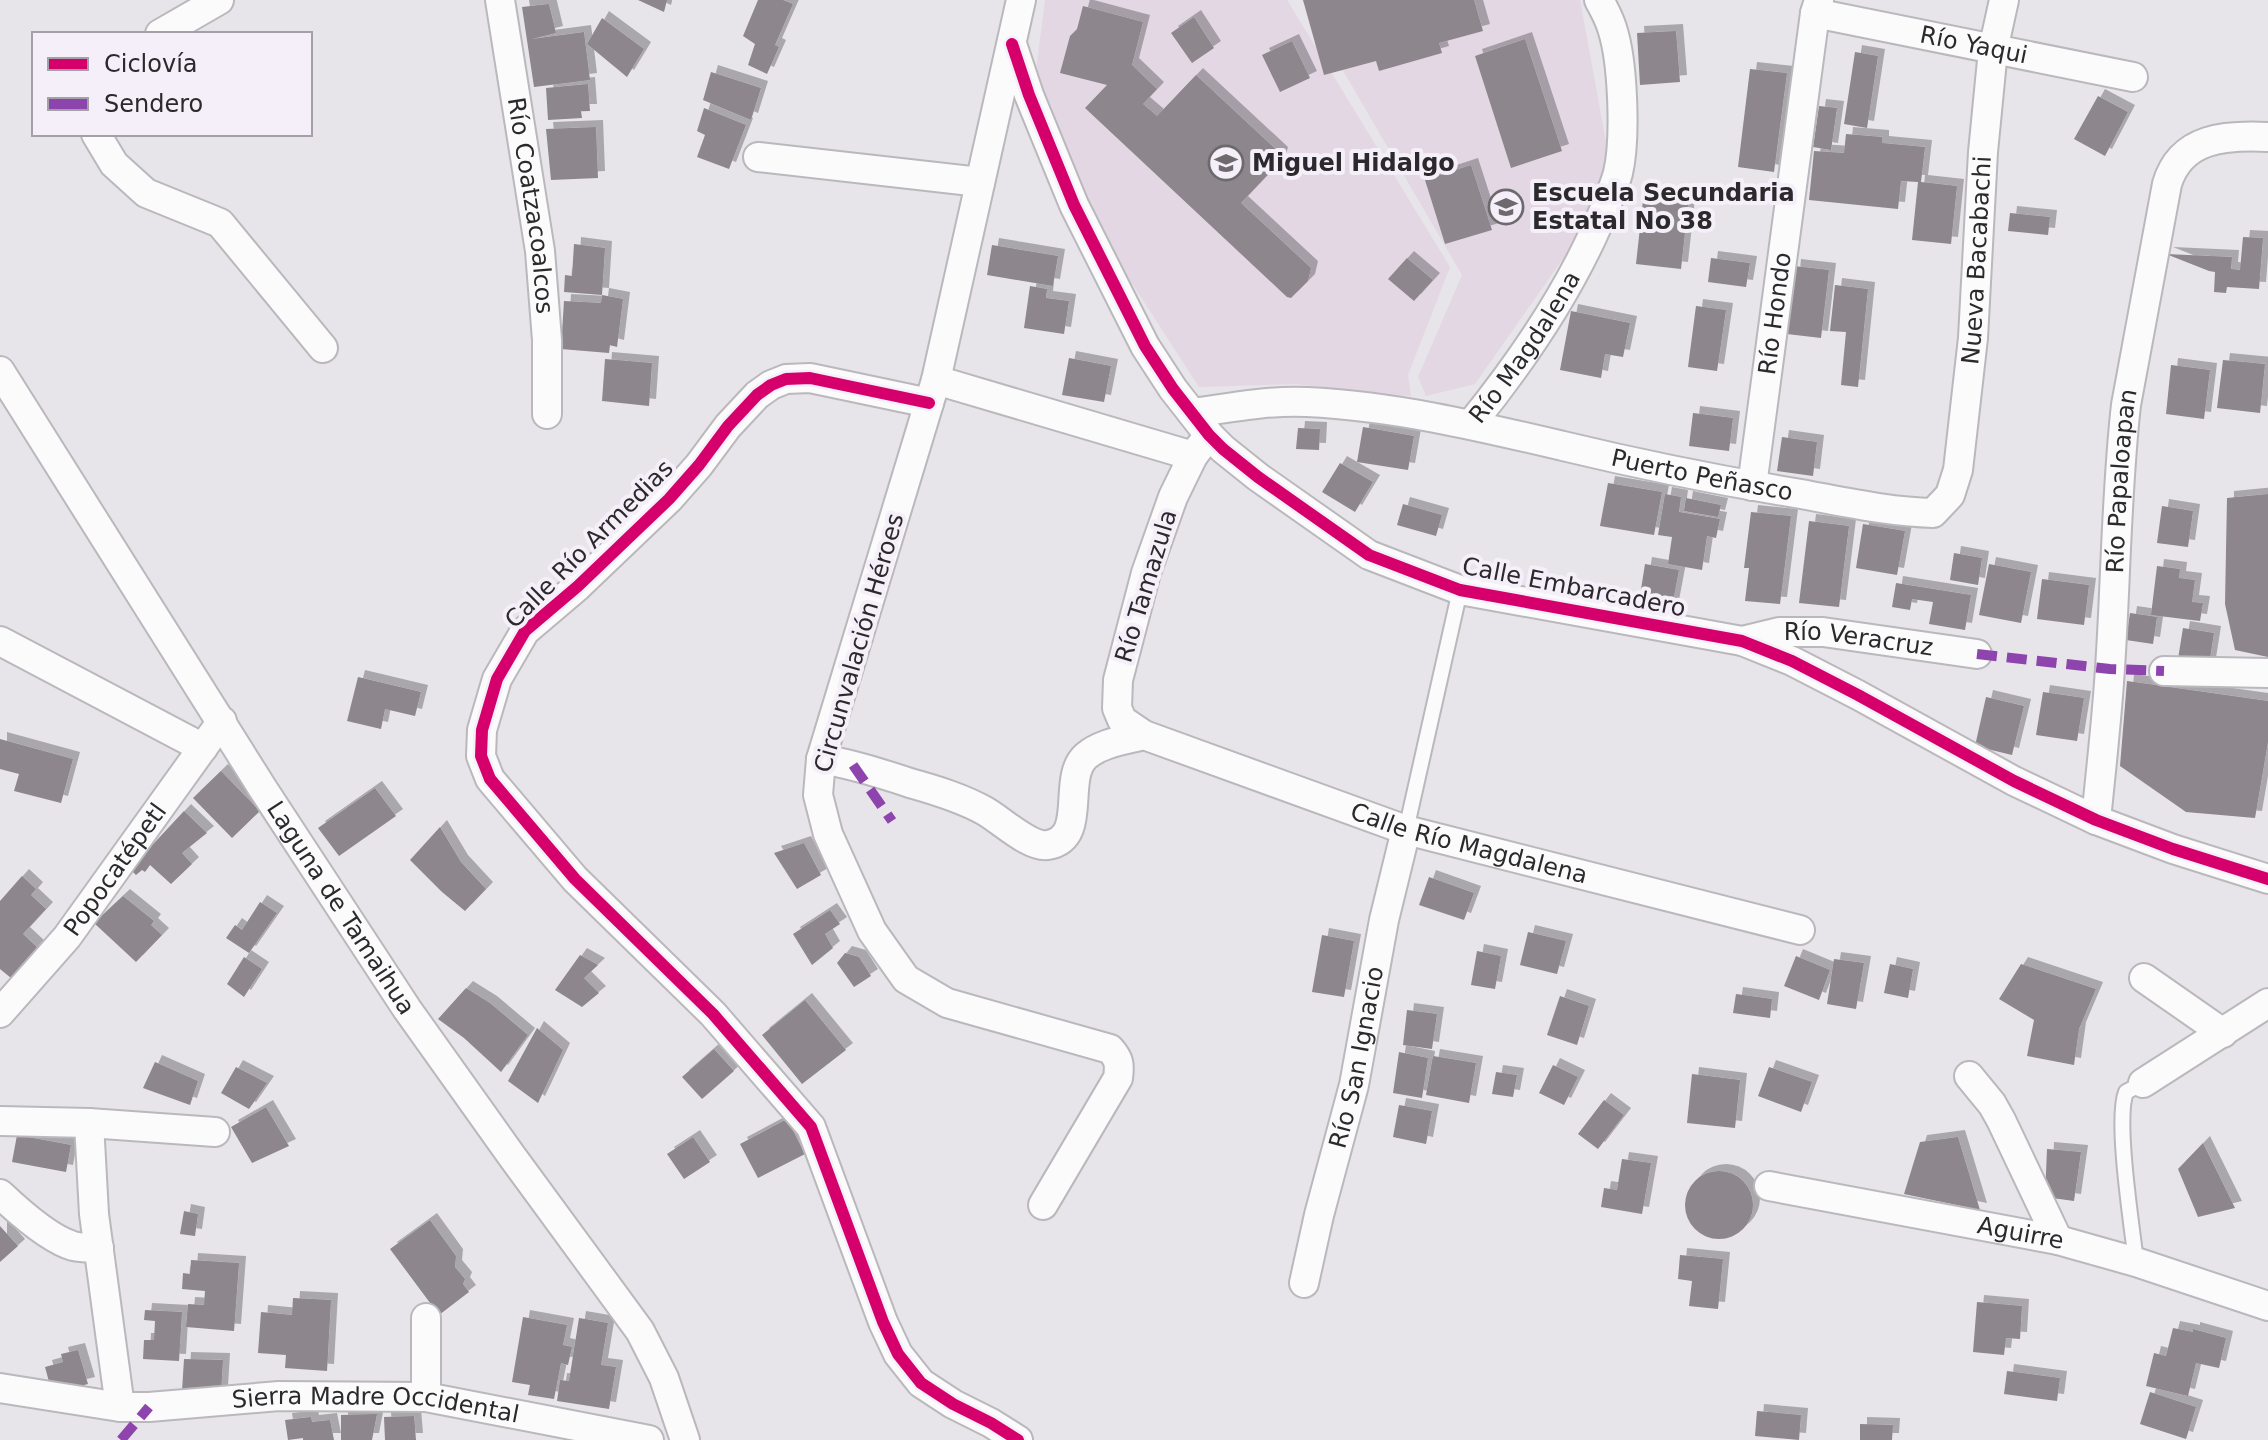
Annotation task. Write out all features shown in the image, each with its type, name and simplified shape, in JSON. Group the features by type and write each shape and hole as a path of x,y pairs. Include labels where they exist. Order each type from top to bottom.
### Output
{"street":[{"path":"163,32 219,0"},
{"name":"Río Coatzacoalcos","path":"500,0 540,251 547,340 547,414"},
{"name":"Circunvalación Héroes","path":"1021,0 932,392 821,759 818,795 828,834 872,931 906,979 947,1003 1110,1049 1116,1055 1120,1064 1118,1078 1043,1205"},
{"name":"Río Magdalena","path":"1198,435 1246,405 1304,402 1393,409 1471,424 1513,372 1551,315 1584,255 1618,172 1623,134 1619,67 1612,27 1599,0"},
{"name":"Nueva Bacabachi","path":"1933,513 1950,495 1958,470 1973,338 1983,152 1993,50 2004,0"},
{"name":"Río Yaqui","path":"1817,7 1993,50 2133,77"},
{"name":"Río Hondo","path":"1752,486 1817,7"},
{"name":"Calle Embarcadero","path":"1012,44 1029,95 1074,205 1145,346 1198,435 1223,449 1369,555 1460,590 1742,641 1792,661 2014,781 2096,820 2173,849 2267,876"},
{"path":"97,136 114,164 146,193 220,223 323,348"},
{"name":"Río Papaloapan","path":"2096,820 2110,669 2118,489 2126,405 2167,184 2171,170 2187,151 2228,138 2268,137"},
{"path":"758,157 980,182"},
{"name":"Laguna de Tamaihua","path":"0,371 271,802 407,1009 640,1331 664,1378 685,1440"},
{"name":"Calle Río Armedias","path":"1018,1440 921,1383 898,1354 883,1322 811,1127 713,1014 575,879 490,779 481,756 482,730 497,679 525,631 578,586 669,499 728,426 757,395 771,385 786,379 810,378 932,392 1198,435"},
{"name":"Puerto Peñasco","path":"1471,424 1752,486 1906,513 1933,513"},
{"name":"Río Tamazula","path":"1144,735 1122,720 1117,708 1118,680 1146,573 1198,435"},
{"name":"Río Veracruz","path":"1742,641 1779,632 1823,632 1977,654"},
{"path":"0,641 203,748"},
{"path":"2164,671 2268,673"},
{"name":"Popocatépetl","path":"0,1013 67,937 222,721"},
{"path":"821,759 853,765 949,795 984,810 1036,845 1047,845 1061,841 1069,832 1077,770 1085,757 1101,747 1144,735"},
{"name":"Calle Río Magdalena","path":"1144,735 1406,830 1800,930"},
{"name":"Río San Ignacio","path":"1304,1283 1354,1085 1384,920 1406,830"},
{"path":"2144,978 2223,1033"},
{"path":"2143,1083 2268,1003"},
{"path":"1969,1076 2001,1120 2058,1240"},
{"path":"0,1121 89,1123 215,1132"},
{"path":"89,1123 94,1214 120,1407"},
{"name":"Aguirre","path":"1769,1186 2058,1240 2268,1306"},
{"path":"0,1194 25,1217 61,1241 71,1246 99,1248"},
{"path":"426,1318 426,1397"},
{"name":"Sierra Madre Occidental","path":"0,1388 120,1407 279,1396 426,1397 649,1440"}],"lane":[{"path":"1406,830 1460,590"},
{"path":"2136,1262 2124,1146 2123,1101 2126,1092 2143,1083"}],"shaded area":[{"name":"Miguel Hidalgo","path":"1045,0 1287,0 1450,267 1408,375 1411,396 1296,384 1199,387 1099,232 1033,94"},
{"name":"Escuela Secundaria Estatal No 38","path":"1302,0 1580,0 1610,164 1569,250 1475,384 1426,396 1418,377 1462,275"}],"building":[{"path":"638,0 667,0 664,12"},
{"path":"758,0 783,0 793,4 775,45 779,47 767,74 748,65 755,44 743,36"},
{"path":"1303,0 1474,0 1483,31 1439,43 1442,53 1379,71 1376,61 1324,75"},
{"path":"549,4 556,33 532,39 584,32 590,80 534,87 522,7"},
{"path":"1083,6 1143,22 1132,65 1157,89 1143,104 1157,116 1196,75 1281,154 1278,164 1241,203 1311,268 1308,281 1291,298 1085,108 1107,85 1060,73 1070,36 1077,29"},
{"path":"1194,17 1214,48 1192,63 1171,33"},
{"path":"602,18 644,49 627,77 587,44"},
{"path":"1676,31 1680,82 1640,85 1637,33"},
{"path":"1525,39 1562,151 1511,168 1475,56"},
{"path":"1292,41 1310,78 1280,92 1262,55"},
{"path":"1855,52 1878,56 1867,128 1844,124"},
{"path":"1750,69 1787,73 1774,172 1738,167"},
{"path":"711,72 761,88 751,120 703,100"},
{"path":"588,84 590,111 581,111 582,118 548,120 546,88"},
{"path":"2098,96 2128,112 2105,156 2074,139"},
{"path":"1819,106 1837,108 1831,150 1813,147"},
{"path":"704,108 746,125 729,169 697,157 705,135 697,131"},
{"path":"596,127 598,178 551,180 546,129"},
{"path":"1846,134 1882,137 1882,143 1925,147 1921,182 1957,186 1951,244 1912,240 1918,182 1901,181 1898,209 1809,200 1814,151 1844,153"},
{"path":"1471,165 1492,230 1445,244 1425,180"},
{"path":"1644,191 1689,196 1681,269 1636,264"},
{"path":"2010,213 2050,217 2048,235 2008,231"},
{"path":"2243,237 2263,238 2259,289 2227,287 2226,293 2214,292 2215,272 2166,254 2232,257 2231,269 2240,270"},
{"path":"574,244 605,248 602,295 564,292 565,275 572,276"},
{"path":"992,245 1058,256 1053,286 987,275"},
{"path":"1407,258 1433,280 1414,301 1388,279"},
{"path":"1711,258 1750,263 1746,287 1708,282"},
{"path":"1794,266 1829,270 1821,338 1787,334"},
{"path":"1835,285 1868,289 1858,387 1841,385 1846,332 1830,331"},
{"path":"1030,286 1047,289 1046,298 1069,301 1064,334 1024,328"},
{"path":"602,295 623,299 617,347 610,345 609,353 561,349 564,301 601,303"},
{"path":"1696,306 1726,310 1717,371 1688,367"},
{"path":"1571,311 1630,323 1623,357 1605,354 1601,378 1560,370"},
{"path":"1069,358 1111,366 1104,402 1062,395"},
{"path":"605,359 652,363 649,406 602,401"},
{"path":"2223,360 2265,364 2260,413 2217,408"},
{"path":"2171,365 2210,370 2204,419 2166,414"},
{"path":"1693,413 1733,418 1729,451 1689,446"},
{"path":"1363,427 1414,436 1408,470 1357,462"},
{"path":"1298,428 1320,429 1319,450 1296,449"},
{"path":"1782,437 1817,442 1813,476 1777,471"},
{"path":"1340,463 1373,482 1355,512 1322,492"},
{"path":"1608,483 1662,492 1654,535 1600,526"},
{"path":"1665,494 1681,497 1679,512 1720,519 1716,538 1707,536 1702,570 1668,564 1672,537 1658,535"},
{"path":"2268,494 2268,657 2235,650 2225,604 2227,498"},
{"path":"1686,498 1721,505 1718,517 1684,511"},
{"path":"1403,504 1442,515 1436,536 1397,525"},
{"path":"2162,506 2193,511 2188,547 2157,543"},
{"path":"1751,512 1791,516 1780,604 1745,601 1749,568 1744,568"},
{"path":"1809,521 1849,526 1839,607 1799,603"},
{"path":"1863,524 1905,531 1897,575 1856,568"},
{"path":"1954,553 1982,558 1978,585 1950,580"},
{"path":"1645,564 1679,570 1672,607 1639,602"},
{"path":"1989,564 2031,572 2021,623 1979,615"},
{"path":"2157,566 2180,569 2179,578 2195,580 2192,602 2203,603 2200,621 2151,615"},
{"path":"2042,579 2089,585 2084,625 2037,619"},
{"path":"1896,583 1971,595 1965,630 1929,624 1933,602 1912,599 1910,610 1892,607"},
{"path":"2130,613 2157,617 2153,644 2126,640"},
{"path":"2183,628 2214,633 2208,671 2177,665"},
{"path":"358,677 421,692 415,716 385,709 381,729 347,721"},
{"path":"2127,681 2268,701 2268,742 2255,818 2186,812 2120,766"},
{"path":"2043,692 2084,698 2077,741 2036,735"},
{"path":"1986,697 2024,706 2012,755 1975,746"},
{"path":"0,739 73,759 61,803 14,791 19,774 0,769"},
{"path":"221,771 260,811 232,838 193,798"},
{"path":"375,788 396,816 339,856 318,828"},
{"path":"184,811 207,833 182,853 192,864 171,884 150,865 145,872 142,870 136,875 130,869"},
{"path":"440,827 461,862 486,889 465,911 410,860"},
{"path":"804,843 821,875 797,889 774,853"},
{"path":"22,876 36,889 31,895 46,909 23,934 38,948 11,978 0,969 0,901"},
{"path":"1429,877 1474,893 1464,920 1419,905"},
{"path":"123,896 154,921 151,925 162,935 136,962 94,923"},
{"path":"260,902 277,913 249,953 226,938 235,925 242,930"},
{"path":"830,910 840,924 825,934 833,948 812,965 793,934"},
{"path":"1528,932 1566,941 1557,974 1520,965"},
{"path":"1322,935 1354,941 1344,997 1312,992"},
{"path":"1477,951 1501,956 1495,989 1471,985"},
{"path":"845,953 859,957 871,976 854,987 837,963"},
{"path":"580,955 598,965 584,978 599,993 582,1007 555,990"},
{"path":"1796,956 1830,970 1819,1000 1784,986"},
{"path":"244,957 262,969 244,997 227,984"},
{"path":"1834,959 1864,963 1856,1009 1827,1004"},
{"path":"1890,964 1913,969 1908,998 1884,993"},
{"path":"2021,964 2096,989 2079,1029 2074,1065 2027,1056 2034,1020 1999,999"},
{"path":"466,988 490,1003 528,1035 501,1072 438,1019"},
{"path":"1736,994 1772,999 1770,1018 1733,1013"},
{"path":"1560,996 1589,1006 1577,1045 1547,1035"},
{"path":"805,1000 846,1050 802,1084 762,1035"},
{"path":"1407,1010 1437,1014 1432,1049 1403,1045"},
{"path":"537,1028 563,1050 538,1103 508,1081"},
{"path":"714,1049 734,1071 702,1099 682,1077"},
{"path":"1399,1052 1428,1058 1422,1098 1393,1093"},
{"path":"1433,1056 1476,1063 1469,1103 1426,1095"},
{"path":"155,1062 198,1081 190,1105 143,1088"},
{"path":"1553,1065 1578,1077 1564,1105 1539,1093"},
{"path":"236,1067 267,1083 249,1109 221,1093"},
{"path":"1769,1067 1812,1082 1801,1112 1758,1096"},
{"path":"1496,1072 1517,1075 1513,1097 1492,1094"},
{"path":"1692,1074 1740,1080 1735,1128 1687,1123"},
{"path":"1604,1100 1624,1115 1598,1149 1578,1134"},
{"path":"1399,1105 1432,1111 1426,1144 1393,1137"},
{"path":"266,1107 289,1146 252,1163 231,1127"},
{"path":"787,1119 805,1154 758,1178 740,1144"},
{"path":"17,1135 71,1145 66,1172 12,1162"},
{"path":"693,1137 710,1162 684,1179 667,1154"},
{"path":"1958,1137 1980,1210 1904,1194 1920,1142"},
{"path":"2203,1143 2235,1208 2198,1217 2178,1169"},
{"path":"2047,1149 2081,1152 2074,1201 2045,1197"},
{"path":"1622,1159 1651,1163 1642,1214 1601,1207 1604,1188 1617,1190"},
{"path":"1719,1171 1743,1181 1753,1205 1743,1229 1719,1239 1695,1229 1685,1205 1695,1181"},
{"path":"184,1211 198,1214 195,1236 180,1234"},
{"path":"430,1220 456,1256 455,1267 465,1279 463,1284 469,1292 439,1315 390,1249"},
{"path":"0,1226 18,1246 0,1262"},
{"path":"1680,1255 1723,1259 1718,1309 1689,1306 1692,1281 1678,1279"},
{"path":"191,1260 239,1263 234,1331 186,1327 188,1304 204,1305 205,1291 182,1289 183,1273 190,1274"},
{"path":"293,1298 331,1300 327,1371 285,1368 286,1355 258,1353 261,1312 292,1315"},
{"path":"1977,1302 2022,1306 2020,1339 2006,1338 2004,1355 1973,1352"},
{"path":"145,1310 182,1312 179,1361 143,1359 144,1340 154,1340 155,1321 144,1320"},
{"path":"523,1317 567,1325 563,1345 572,1347 568,1365 561,1363 554,1399 528,1395 530,1385 512,1382"},
{"path":"579,1318 608,1323 601,1365 616,1367 609,1409 557,1401 560,1380 569,1381"},
{"path":"2173,1328 2193,1332 2193,1329 2226,1338 2219,1368 2196,1363 2188,1396 2146,1386 2154,1353 2166,1356"},
{"path":"78,1350 88,1384 52,1393 45,1367 63,1362 61,1354"},
{"path":"184,1359 223,1360 221,1393 182,1391"},
{"path":"2007,1371 2060,1378 2057,1401 2004,1394"},
{"path":"2150,1392 2196,1407 2186,1439 2140,1424"},
{"path":"1757,1411 1801,1415 1799,1440 1755,1436"},
{"path":"377,1414 372,1440 341,1440 341,1415"},
{"path":"414,1416 416,1440 385,1440 384,1417"},
{"path":"311,1417 312,1422 330,1420 334,1440 288,1440 285,1420"},
{"path":"1860,1424 1893,1425 1892,1440 1860,1440"}],"marked path":[{"path":"1977,654 2110,669 2164,671"},
{"path":"853,765 892,821"},
{"path":"121,1440 149,1407"}],"cycle path":[{"path":"1012,44 1029,95 1074,205 1145,346 1173,389 1223,449 1369,555 1460,590 1742,641 1792,661 2014,781 2096,820 2173,849 2268,879"},
{"path":"929,403 810,378 786,379 757,395 669,499 578,586 525,631 497,679 482,730 481,756 490,779 575,879 713,1014 811,1127 883,1322 898,1354 921,1383 1018,1440"}],"place":[{"name":"Miguel Hidalgo","path":"1226,163"},
{"name":"Escuela Secundaria Estatal No 38","path":"1506,207"}]}
